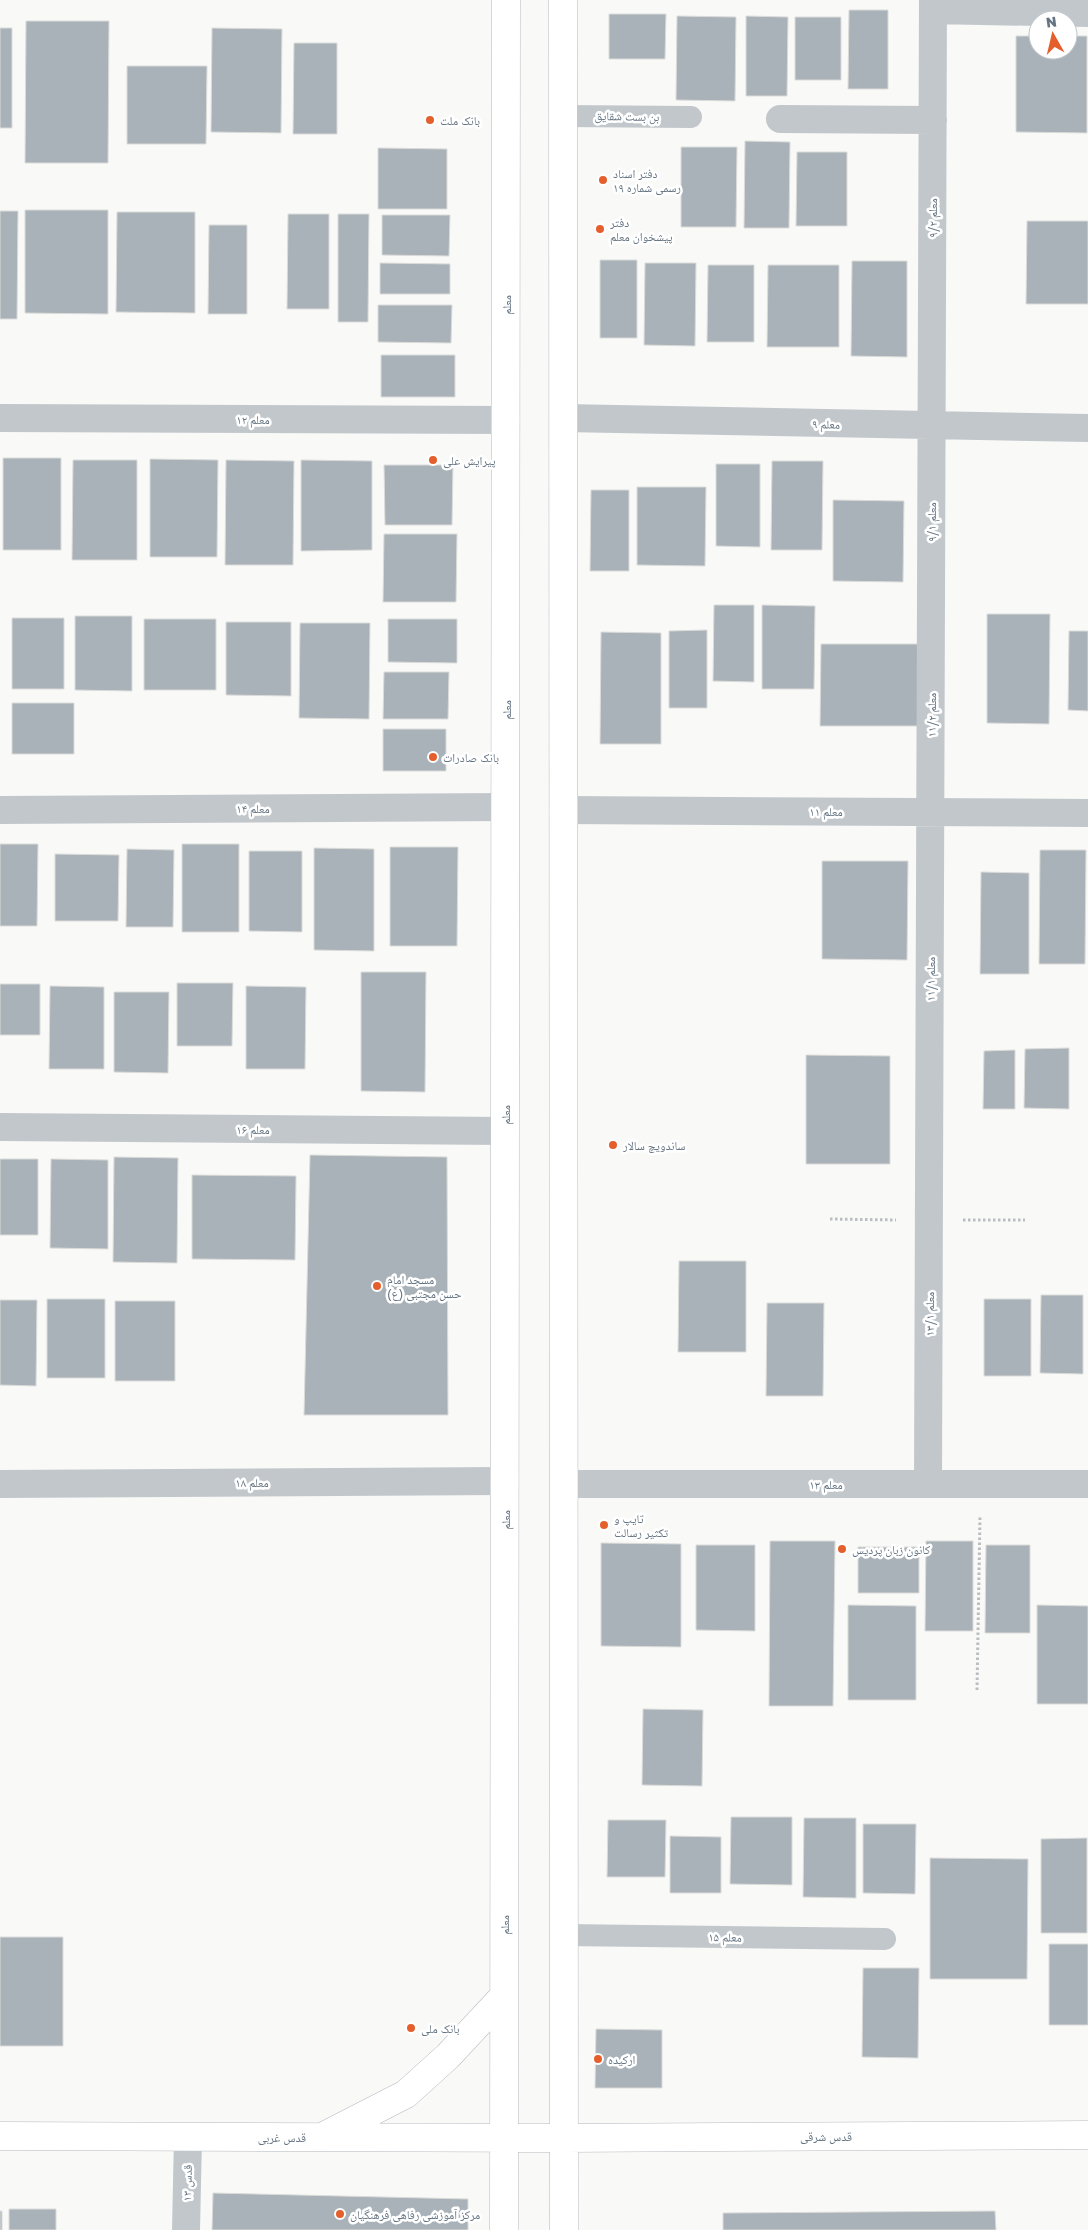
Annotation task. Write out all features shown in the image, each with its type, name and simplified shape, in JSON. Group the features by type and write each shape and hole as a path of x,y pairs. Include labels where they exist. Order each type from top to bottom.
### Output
{"main road":[{"name":"معلم","path":"504,2230 506,0"},
{"path":"563,0 564,2230"},
{"path":"322,2137 406,2094 448,2056 504,1996"},
{"name":"قدس شرقی","path":"564,2138 1088,2135"},
{"name":"قدس غربی","path":"0,2136 564,2138"}],"street":[{"path":"933,5 1088,13"},
{"name":"معلم ۹/۲","path":"932,426 933,5"},
{"path":"780,119 933,120"},
{"name":"معلم ۱۲","path":"0,418 506,420"},
{"name":"معلم ۹","path":"563,418 1088,428"},
{"name":"معلم ۹/۱","path":"931,619 932,426"},
{"name":"معلم ۱۱/۲","path":"931,619 931,812"},
{"name":"معلم ۱۴","path":"0,810 506,807"},
{"name":"معلم ۱۱","path":"563,810 1088,813"},
{"name":"معلم ۱۱/۱","path":"929,1145 931,812"},
{"name":"معلم ۱۶‌","path":"0,1127 505,1131"},
{"name":"معلم ۱۳/۱","path":"928,1484 929,1145"},
{"name":"معلم ۱۸","path":"0,1484 505,1481"},
{"name":"معلم ۱۳","path":"564,1484 1088,1484"},
{"name":"قدس ۱۳","path":"186,2230 188,2137"}],"lane":[{"name":"بن بست شقایق","path":"563,116 691,117"},
{"name":"معلم ۱۵","path":"564,1935 886,1939"}],"path":[{"path":"978,1690 980,1484"}],"building":[{"path":"849,10 888,10 888,89 848,89"},
{"path":"609,14 666,14 665,59 609,59"},
{"path":"677,16 736,17 735,101 676,100"},
{"path":"746,16 788,17 787,96 746,96"},
{"path":"795,17 841,17 841,80 795,80"},
{"path":"26,21 109,21 108,163 25,163"},
{"path":"0,28 12,28 12,128 0,128"},
{"path":"212,28 282,29 281,133 211,132"},
{"path":"1016,36 1028,36 1028,60 1078,60 1078,36 1087,36 1087,133 1016,132"},
{"path":"294,43 337,43 337,134 293,134"},
{"path":"127,66 207,66 206,144 127,144"},
{"path":"745,141 790,142 789,228 744,228"},
{"path":"681,147 737,147 736,227 681,227"},
{"path":"378,148 447,149 447,209 378,209"},
{"path":"797,152 847,152 847,226 796,226"},
{"path":"25,210 108,210 108,314 25,313"},
{"path":"0,211 18,211 17,319 0,319"},
{"path":"117,212 195,212 195,313 116,312"},
{"path":"288,214 329,214 329,309 287,309"},
{"path":"338,214 369,214 368,322 338,322"},
{"path":"382,215 450,215 449,256 382,255"},
{"path":"1027,221 1088,221 1088,304 1026,304"},
{"path":"209,225 247,225 247,314 208,314"},
{"path":"600,260 637,260 637,338 600,338"},
{"path":"852,261 907,261 907,357 851,356"},
{"path":"380,263 450,264 450,294 380,294"},
{"path":"645,263 696,263 695,346 644,345"},
{"path":"708,265 754,265 754,342 707,342"},
{"path":"768,265 839,265 839,347 767,347"},
{"path":"378,305 452,305 451,343 378,342"},
{"path":"381,355 455,355 455,397 381,397"},
{"path":"3,458 61,458 61,550 3,550"},
{"path":"150,459 218,460 217,557 150,557"},
{"path":"73,460 137,460 137,560 72,560"},
{"path":"226,460 294,461 293,565 225,565"},
{"path":"301,460 372,461 372,550 301,551"},
{"path":"772,461 823,461 822,550 771,550"},
{"path":"716,464 760,464 760,547 716,546"},
{"path":"384,465 453,465 452,525 385,525"},
{"path":"637,487 706,487 705,566 637,565"},
{"path":"591,490 629,490 629,571 590,571"},
{"path":"833,500 904,501 903,582 833,581"},
{"path":"384,534 457,534 456,602 383,602"},
{"path":"714,605 754,605 754,682 713,681"},
{"path":"762,605 815,606 814,689 762,689"},
{"path":"987,614 1050,614 1049,724 987,723"},
{"path":"75,616 132,616 132,691 75,690"},
{"path":"12,618 64,618 64,689 12,689"},
{"path":"144,619 216,619 216,690 144,690"},
{"path":"388,619 457,619 457,663 388,662"},
{"path":"226,622 291,622 291,696 226,695"},
{"path":"300,623 370,623 369,719 299,718"},
{"path":"707,630 707,708 669,708 669,631"},
{"path":"1069,631 1088,631 1088,711 1068,710"},
{"path":"601,632 661,633 661,744 600,744"},
{"path":"821,644 921,644 920,726 820,726"},
{"path":"384,672 449,672 448,719 383,719"},
{"path":"12,703 74,703 74,754 12,754"},
{"path":"383,729 446,729 446,771 383,771"},
{"path":"0,844 38,844 37,926 0,926"},
{"path":"182,844 239,844 239,932 182,932"},
{"path":"390,847 458,847 457,946 390,946"},
{"path":"314,848 374,849 374,951 314,950"},
{"path":"127,849 174,850 173,927 126,927"},
{"path":"1040,850 1086,850 1085,964 1039,964"},
{"path":"249,851 302,851 302,932 249,931"},
{"path":"55,854 119,855 118,921 55,921"},
{"path":"822,861 908,861 907,960 822,959"},
{"path":"981,872 1029,873 1029,974 980,974"},
{"path":"361,972 426,972 425,1092 361,1091"},
{"path":"177,983 233,983 232,1046 177,1046"},
{"path":"0,984 40,984 40,1035 0,1035"},
{"path":"50,986 104,987 104,1069 49,1069"},
{"path":"246,986 306,987 305,1069 246,1069"},
{"path":"114,992 169,992 168,1073 114,1072"},
{"path":"1069,1048 1069,1109 1024,1108 1025,1049"},
{"path":"1015,1050 1015,1109 983,1109 984,1051"},
{"path":"806,1055 890,1056 890,1164 806,1164"},
{"name":"مسجد امام حسن مجتبی (ع)","path":"310,1155 447,1157 448,1415 304,1415"},
{"path":"114,1157 178,1158 177,1263 113,1262"},
{"path":"0,1159 38,1159 38,1235 0,1235"},
{"path":"51,1159 108,1160 108,1249 50,1248"},
{"path":"192,1175 296,1176 295,1260 192,1259"},
{"path":"679,1261 746,1261 746,1352 678,1352"},
{"path":"1041,1295 1083,1295 1083,1374 1040,1373"},
{"path":"47,1299 105,1299 105,1378 47,1378"},
{"path":"984,1299 1031,1299 1031,1376 984,1376"},
{"path":"0,1300 37,1300 36,1386 0,1385"},
{"path":"115,1301 175,1301 175,1381 115,1381"},
{"path":"767,1303 824,1303 823,1396 766,1396"},
{"path":"770,1541 835,1541 833,1706 769,1706"},
{"path":"926,1541 973,1541 973,1631 925,1631"},
{"path":"601,1543 681,1544 681,1647 601,1646"},
{"path":"696,1545 755,1545 755,1631 696,1630"},
{"path":"986,1545 1030,1545 1030,1633 985,1633"},
{"path":"858,1547 919,1547 919,1593 858,1593"},
{"path":"848,1605 916,1606 916,1700 848,1700"},
{"path":"1037,1605 1088,1606 1088,1704 1037,1704"},
{"path":"643,1709 703,1710 702,1786 642,1785"},
{"path":"731,1817 792,1817 792,1885 730,1884"},
{"path":"804,1818 856,1818 856,1898 803,1897"},
{"path":"608,1820 666,1820 665,1877 607,1877"},
{"path":"863,1824 916,1824 915,1894 863,1893"},
{"path":"670,1836 721,1837 721,1893 670,1893"},
{"path":"1087,1838 1087,1933 1041,1933 1041,1839"},
{"path":"930,1858 1028,1859 1027,1979 930,1979"},
{"path":"0,1937 63,1937 63,2046 0,2046"},
{"path":"1049,1944 1088,1944 1088,2025 1049,2025"},
{"path":"863,1968 919,1968 918,2058 862,2057"},
{"path":"596,2029 662,2030 662,2088 595,2088"},
{"name":"مرکز آموزشی رفاهی فرهنگیان","path":"213,2193 468,2199 468,2230 212,2230"},
{"path":"9,2209 56,2209 56,2230 9,2230"},
{"path":"0,2211 2,2211 2,2230 0,2230"},
{"path":"995,2211 996,2230 723,2230 723,2213"}],"place":[{"name":"بانک ملت","path":"430,120"},
{"name":"دفتر اسناد رسمی شماره ۱۹","path":"603,180"},
{"name":"دفتر پیشخوان معلم","path":"600,229"},
{"name":"پیرایش علی","path":"433,460"},
{"name":"بانک صادرات","path":"433,757"},
{"name":"ساندویچ سالار","path":"613,1145"},
{"name":"مسجد امام حسن مجتبی (ع)","path":"377,1286"},
{"name":"تایپ و تکثیر رسالت","path":"604,1525"},
{"name":"کانون زبان پردیس","path":"842,1549"},
{"name":"بانک ملی","path":"411,2028"},
{"name":"ارکیده","path":"598,2059"},
{"name":"مرکز آموزشی رفاهی فرهنگیان","path":"340,2214"}]}
